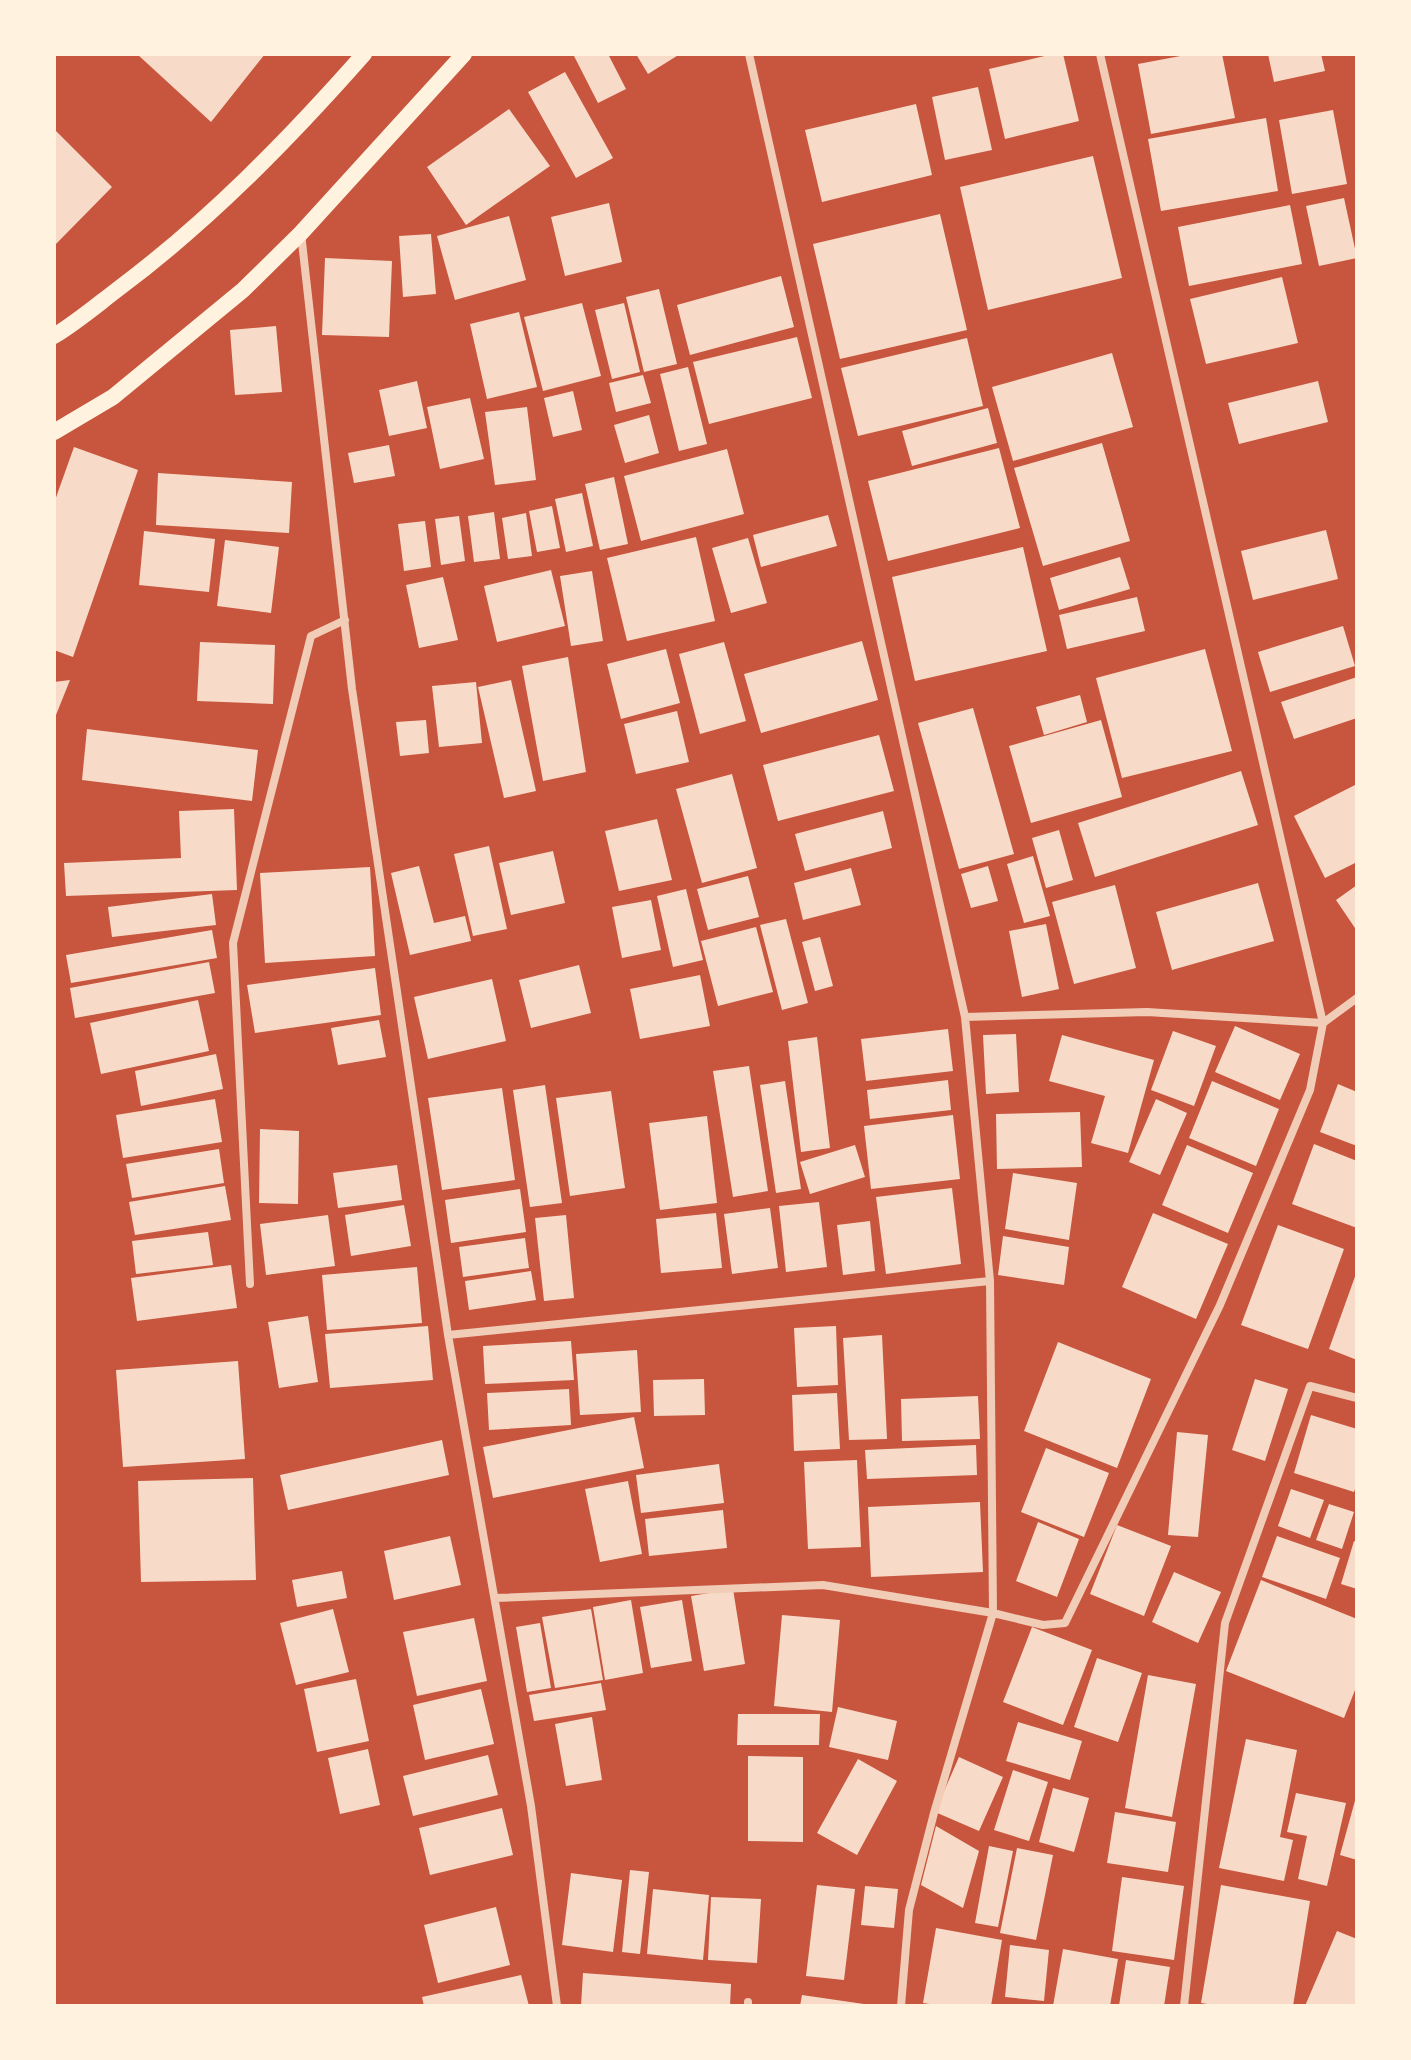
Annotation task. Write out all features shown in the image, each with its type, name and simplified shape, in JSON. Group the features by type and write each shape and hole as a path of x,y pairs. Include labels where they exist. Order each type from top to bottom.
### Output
{"main road":[{"path":"54,336 134,277 201,222 256,170 364,54"},
{"path":"54,432 113,397 243,290 301,233 464,54"}],"street":[{"path":"749,54 965,1017 990,1281 993,1613 909,1910 901,2006"},
{"path":"495,1598 823,1585 993,1613 1043,1625 1065,1623 1220,1305 1310,1090 1323,1023 1100,54"},
{"path":"301,233 352,689 448,1335 531,1806 557,2006"},
{"path":"250,1284 233,943 311,636 345,620"},
{"path":"965,1017 1147,1012 1323,1023 1357,998"},
{"path":"448,1335 990,1281"},
{"path":"1184,2006 1225,1623 1310,1386 1357,1398"}],"building":[{"path":"137,54 265,54 211,122"},
{"path":"573,54 608,54 626,89 598,103"},
{"path":"636,54 680,54 648,74"},
{"path":"1063,54 1079,121 1005,139 989,69"},
{"path":"1191,54 1222,54 1235,118 1151,134 1138,64"},
{"path":"1268,54 1321,54 1325,71 1274,82"},
{"path":"565,72 613,158 576,178 528,92"},
{"path":"978,87 992,150 945,160 932,97"},
{"path":"916,104 932,175 822,202 805,130"},
{"path":"509,109 550,166 466,225 427,167"},
{"path":"1333,110 1347,184 1292,194 1279,120"},
{"path":"1266,118 1278,191 1161,211 1148,139"},
{"path":"54,129 112,187 54,246"},
{"path":"1093,156 1122,278 988,310 960,187"},
{"path":"1344,198 1357,258 1319,266 1306,206"},
{"path":"609,203 622,262 565,276 551,217"},
{"path":"1290,205 1302,264 1189,286 1178,227"},
{"path":"940,214 967,330 840,359 813,244"},
{"path":"509,216 526,280 455,300 437,236"},
{"path":"431,234 436,294 403,297 399,236"},
{"path":"325,258 392,261 389,337 322,335"},
{"path":"781,276 794,327 690,355 677,305"},
{"path":"1282,277 1298,343 1206,364 1190,299"},
{"path":"659,289 677,364 644,372 626,297"},
{"path":"582,303 601,376 543,391 524,317"},
{"path":"624,303 640,372 612,379 595,310"},
{"path":"519,312 537,387 487,399 470,324"},
{"path":"276,326 282,392 235,395 230,330"},
{"path":"797,337 812,398 709,424 693,362"},
{"path":"967,338 983,406 858,436 841,368"},
{"path":"1112,353 1133,427 1013,461 992,387"},
{"path":"688,367 707,444 679,451 660,374"},
{"path":"643,375 651,403 616,412 609,383"},
{"path":"417,381 427,428 389,436 379,390"},
{"path":"1318,381 1328,422 1239,444 1228,403"},
{"path":"573,391 582,430 553,437 544,398"},
{"path":"470,398 484,459 440,469 427,407"},
{"path":"527,407 536,480 495,485 485,412"},
{"path":"988,408 997,443 912,466 902,431"},
{"path":"649,415 659,453 625,463 614,425"},
{"path":"1102,443 1130,541 1043,566 1014,468"},
{"path":"389,445 395,476 354,483 348,453"},
{"path":"74,447 138,470 73,657 54,650 54,503"},
{"path":"999,448 1020,528 888,561 868,481"},
{"path":"727,449 744,514 641,541 624,476"},
{"path":"158,473 292,482 289,533 156,525"},
{"path":"614,477 628,544 600,550 585,484"},
{"path":"582,493 593,546 566,552 555,499"},
{"path":"552,506 560,548 537,552 529,511"},
{"path":"494,512 500,559 474,562 468,516"},
{"path":"526,513 532,556 508,559 502,518"},
{"path":"828,515 837,546 761,567 753,535"},
{"path":"459,516 465,561 441,565 435,519"},
{"path":"425,521 431,567 404,571 398,524"},
{"path":"1326,530 1338,579 1253,600 1241,551"},
{"path":"144,531 215,539 209,592 139,585"},
{"path":"696,537 715,621 627,641 607,558"},
{"path":"748,538 767,603 731,613 712,548"},
{"path":"225,540 279,547 271,613 217,606"},
{"path":"1023,547 1047,651 915,681 892,577"},
{"path":"1120,557 1130,589 1059,610 1050,578"},
{"path":"551,570 565,626 497,642 484,586"},
{"path":"592,571 603,641 571,646 560,576"},
{"path":"443,577 458,640 419,648 406,585"},
{"path":"1137,597 1145,631 1067,649 1059,615"},
{"path":"1343,626 1355,666 1270,692 1258,652"},
{"path":"862,641 878,700 761,733 744,674"},
{"path":"200,642 275,645 273,704 197,701"},
{"path":"724,642 746,721 700,734 679,654"},
{"path":"666,649 680,703 621,719 607,664"},
{"path":"1205,649 1232,751 1122,778 1096,678"},
{"path":"568,657 586,772 543,781 522,666"},
{"path":"1357,677 1357,718 1294,739 1281,702"},
{"path":"70,680 54,720 54,682"},
{"path":"511,680 536,791 504,798 478,687"},
{"path":"476,682 482,743 439,747 432,686"},
{"path":"1080,695 1087,722 1044,735 1036,707"},
{"path":"973,708 1014,854 959,869 918,723"},
{"path":"677,711 689,762 636,774 624,724"},
{"path":"426,720 429,753 400,756 396,722"},
{"path":"1101,720 1122,797 1031,823 1009,746"},
{"path":"87,729 258,750 252,801 82,780"},
{"path":"879,735 894,791 778,821 763,765"},
{"path":"1241,771 1258,825 1095,877 1078,823"},
{"path":"732,774 757,868 702,883 676,789"},
{"path":"1357,784 1357,862 1325,878 1294,816"},
{"path":"234,809 237,890 66,896 64,863 181,858 179,811"},
{"path":"883,811 892,848 805,871 795,834"},
{"path":"657,819 672,880 619,891 605,831"},
{"path":"1059,830 1073,880 1046,888 1032,838"},
{"path":"489,846 507,929 473,936 454,854"},
{"path":"553,851 565,903 511,915 499,863"},
{"path":"1033,856 1050,916 1024,923 1007,864"},
{"path":"419,866 434,923 465,916 471,941 410,955 391,873"},
{"path":"988,866 998,901 971,908 961,874"},
{"path":"370,867 375,956 265,963 260,873"},
{"path":"851,868 861,905 803,920 794,883"},
{"path":"748,876 759,917 708,930 697,889"},
{"path":"1258,883 1274,941 1172,970 1156,912"},
{"path":"1115,885 1136,968 1074,984 1052,902"},
{"path":"1357,885 1357,931 1336,900"},
{"path":"686,889 703,960 673,967 657,896"},
{"path":"212,894 216,925 112,937 108,907"},
{"path":"651,900 661,950 622,958 612,907"},
{"path":"786,919 808,1003 782,1010 760,925"},
{"path":"1046,924 1059,989 1022,997 1009,931"},
{"path":"756,927 773,992 718,1006 701,941"},
{"path":"212,930 217,958 71,983 66,955"},
{"path":"820,937 833,986 815,991 802,942"},
{"path":"209,962 215,993 75,1018 70,988"},
{"path":"579,965 591,1013 531,1028 519,980"},
{"path":"375,968 381,1015 255,1033 247,985"},
{"path":"700,975 710,1026 640,1039 630,989"},
{"path":"492,979 506,1041 428,1059 414,997"},
{"path":"198,1000 209,1051 101,1074 90,1023"},
{"path":"379,1020 386,1057 338,1065 331,1028"},
{"path":"1235,1026 1300,1054 1280,1100 1215,1072"},
{"path":"948,1029 953,1071 866,1081 861,1039"},
{"path":"1173,1031 1216,1046 1194,1106 1151,1090"},
{"path":"1016,1034 1019,1092 986,1094 983,1035"},
{"path":"1062,1035 1154,1060 1128,1153 1091,1143 1105,1096 1049,1081"},
{"path":"817,1037 830,1148 801,1152 788,1041"},
{"path":"216,1054 223,1089 141,1106 135,1071"},
{"path":"749,1066 768,1191 733,1197 713,1071"},
{"path":"948,1080 951,1110 870,1119 867,1090"},
{"path":"785,1081 801,1189 776,1193 760,1085"},
{"path":"1212,1081 1279,1109 1256,1166 1189,1138"},
{"path":"1338,1084 1357,1092 1357,1146 1320,1132"},
{"path":"545,1085 562,1203 530,1207 513,1090"},
{"path":"502,1088 515,1180 442,1190 428,1098"},
{"path":"611,1091 625,1188 570,1196 556,1098"},
{"path":"215,1099 222,1142 123,1158 116,1115"},
{"path":"1156,1099 1187,1113 1160,1175 1129,1162"},
{"path":"1080,1112 1082,1167 997,1169 996,1114"},
{"path":"953,1115 960,1179 871,1189 864,1126"},
{"path":"707,1116 717,1203 660,1210 649,1123"},
{"path":"260,1129 299,1131 298,1204 259,1203"},
{"path":"1314,1144 1357,1161 1357,1228 1292,1204"},
{"path":"855,1145 865,1177 810,1194 800,1162"},
{"path":"1187,1145 1253,1173 1228,1233 1162,1205"},
{"path":"219,1149 224,1183 132,1198 126,1164"},
{"path":"397,1165 402,1200 338,1208 333,1173"},
{"path":"1013,1173 1077,1183 1069,1240 1005,1229"},
{"path":"225,1186 231,1220 135,1235 129,1202"},
{"path":"952,1188 961,1264 886,1274 876,1197"},
{"path":"520,1189 526,1232 451,1243 445,1200"},
{"path":"819,1202 827,1267 786,1272 779,1206"},
{"path":"404,1205 411,1246 351,1256 345,1215"},
{"path":"770,1208 778,1268 732,1274 724,1214"},
{"path":"716,1213 722,1268 661,1273 656,1219"},
{"path":"1153,1213 1228,1244 1196,1319 1122,1287"},
{"path":"328,1215 335,1266 266,1275 260,1224"},
{"path":"566,1215 574,1298 544,1301 535,1218"},
{"path":"870,1221 875,1271 843,1275 837,1225"},
{"path":"1278,1225 1344,1249 1308,1349 1241,1325"},
{"path":"208,1232 213,1265 136,1274 132,1241"},
{"path":"1003,1236 1069,1247 1064,1285 998,1275"},
{"path":"525,1238 529,1268 463,1277 459,1247"},
{"path":"231,1265 237,1308 137,1321 131,1278"},
{"path":"417,1267 422,1323 327,1330 322,1275"},
{"path":"531,1271 536,1300 469,1310 465,1281"},
{"path":"1357,1271 1357,1360 1329,1349"},
{"path":"308,1316 318,1382 279,1388 268,1322"},
{"path":"428,1326 433,1380 330,1388 325,1334"},
{"path":"836,1326 838,1385 797,1387 794,1328"},
{"path":"882,1335 887,1439 849,1440 843,1338"},
{"path":"571,1341 574,1380 485,1384 483,1346"},
{"path":"1058,1342 1151,1379 1117,1468 1024,1431"},
{"path":"637,1350 641,1412 580,1415 576,1354"},
{"path":"238,1361 245,1459 123,1467 116,1370"},
{"path":"704,1379 705,1415 654,1416 653,1380"},
{"path":"1255,1379 1288,1389 1265,1461 1232,1450"},
{"path":"569,1389 571,1425 489,1430 487,1393"},
{"path":"837,1393 840,1449 794,1451 792,1395"},
{"path":"978,1396 980,1439 902,1441 901,1399"},
{"path":"1311,1415 1357,1429 1357,1483 1354,1492 1294,1473"},
{"path":"634,1417 644,1468 493,1498 483,1447"},
{"path":"1177,1432 1208,1435 1198,1537 1168,1535"},
{"path":"442,1440 449,1475 288,1510 280,1475"},
{"path":"976,1445 977,1475 867,1479 865,1450"},
{"path":"1046,1448 1109,1473 1084,1537 1021,1512"},
{"path":"857,1460 861,1547 808,1549 804,1462"},
{"path":"719,1464 724,1503 641,1513 636,1475"},
{"path":"253,1478 256,1580 141,1582 138,1481"},
{"path":"628,1481 642,1554 600,1562 585,1489"},
{"path":"1291,1489 1324,1500 1310,1538 1278,1526"},
{"path":"980,1502 983,1572 871,1577 868,1507"},
{"path":"1329,1504 1354,1512 1342,1549 1316,1540"},
{"path":"723,1510 727,1548 649,1556 645,1519"},
{"path":"1038,1522 1079,1539 1057,1597 1016,1581"},
{"path":"1117,1525 1171,1546 1144,1616 1090,1594"},
{"path":"450,1536 461,1585 394,1600 384,1551"},
{"path":"1277,1536 1340,1558 1326,1599 1262,1577"},
{"path":"1354,1541 1357,1542 1357,1589 1341,1584"},
{"path":"342,1571 347,1598 297,1607 292,1580"},
{"path":"1174,1572 1221,1592 1198,1643 1152,1622"},
{"path":"1261,1580 1357,1619 1357,1685 1344,1718 1226,1671"},
{"path":"733,1589 745,1664 704,1671 691,1596"},
{"path":"631,1600 643,1673 605,1680 593,1607"},
{"path":"682,1600 692,1661 651,1668 640,1607"},
{"path":"333,1609 349,1672 296,1685 280,1623"},
{"path":"591,1609 603,1680 555,1688 542,1617"},
{"path":"782,1615 840,1620 832,1712 774,1706"},
{"path":"474,1618 487,1681 417,1696 403,1632"},
{"path":"540,1623 551,1688 527,1692 516,1627"},
{"path":"1032,1627 1092,1650 1063,1725 1003,1702"},
{"path":"1097,1658 1142,1673 1118,1742 1074,1727"},
{"path":"1148,1675 1196,1684 1172,1817 1125,1808"},
{"path":"356,1679 369,1741 317,1752 304,1689"},
{"path":"601,1683 606,1710 534,1721 529,1695"},
{"path":"481,1689 494,1744 425,1760 413,1705"},
{"path":"838,1707 897,1721 888,1760 829,1747"},
{"path":"738,1714 820,1714 819,1745 737,1745"},
{"path":"592,1717 602,1780 566,1786 555,1724"},
{"path":"1018,1722 1082,1741 1070,1780 1006,1761"},
{"path":"1246,1739 1297,1750 1280,1837 1293,1840 1284,1881 1219,1868"},
{"path":"368,1749 380,1805 340,1814 328,1758"},
{"path":"488,1755 498,1795 413,1816 403,1776"},
{"path":"748,1756 803,1757 803,1842 748,1841"},
{"path":"959,1757 1003,1777 979,1831 935,1812"},
{"path":"858,1759 897,1781 857,1855 817,1833"},
{"path":"1013,1770 1048,1782 1029,1841 994,1830"},
{"path":"1053,1788 1089,1798 1074,1852 1039,1842"},
{"path":"1296,1793 1346,1803 1327,1886 1298,1879 1307,1836 1287,1832"},
{"path":"1357,1798 1357,1860 1340,1855"},
{"path":"502,1808 513,1855 430,1875 419,1828"},
{"path":"1115,1812 1176,1822 1168,1872 1107,1863"},
{"path":"936,1826 979,1851 963,1908 921,1885"},
{"path":"989,1846 1013,1851 998,1927 975,1923"},
{"path":"1017,1848 1053,1855 1036,1940 1000,1933"},
{"path":"630,1870 649,1872 640,1954 622,1952"},
{"path":"571,1873 622,1880 613,1952 562,1945"},
{"path":"1122,1877 1184,1886 1174,1960 1112,1951"},
{"path":"817,1885 855,1889 844,1980 806,1976"},
{"path":"1221,1885 1310,1901 1293,2006 1201,2003"},
{"path":"865,1886 898,1889 894,1928 861,1925"},
{"path":"653,1889 709,1895 703,1960 647,1954"},
{"path":"711,1897 761,1899 757,1963 708,1960"},
{"path":"496,1907 510,1965 438,1983 424,1925"},
{"path":"936,1928 1002,1940 991,2006 923,2003"},
{"path":"1337,1931 1357,1939 1357,2006 1305,2006"},
{"path":"1010,1945 1049,1950 1044,2001 1005,1997"},
{"path":"1063,1949 1118,1959 1110,2006 1053,2006"},
{"path":"1126,1960 1170,1967 1164,2006 1119,2006"},
{"path":"583,1973 731,1984 730,2006 581,2006"},
{"path":"521,1975 529,2006 424,2006 422,1997"},
{"path":"802,1995 864,2004 800,2006"}]}
